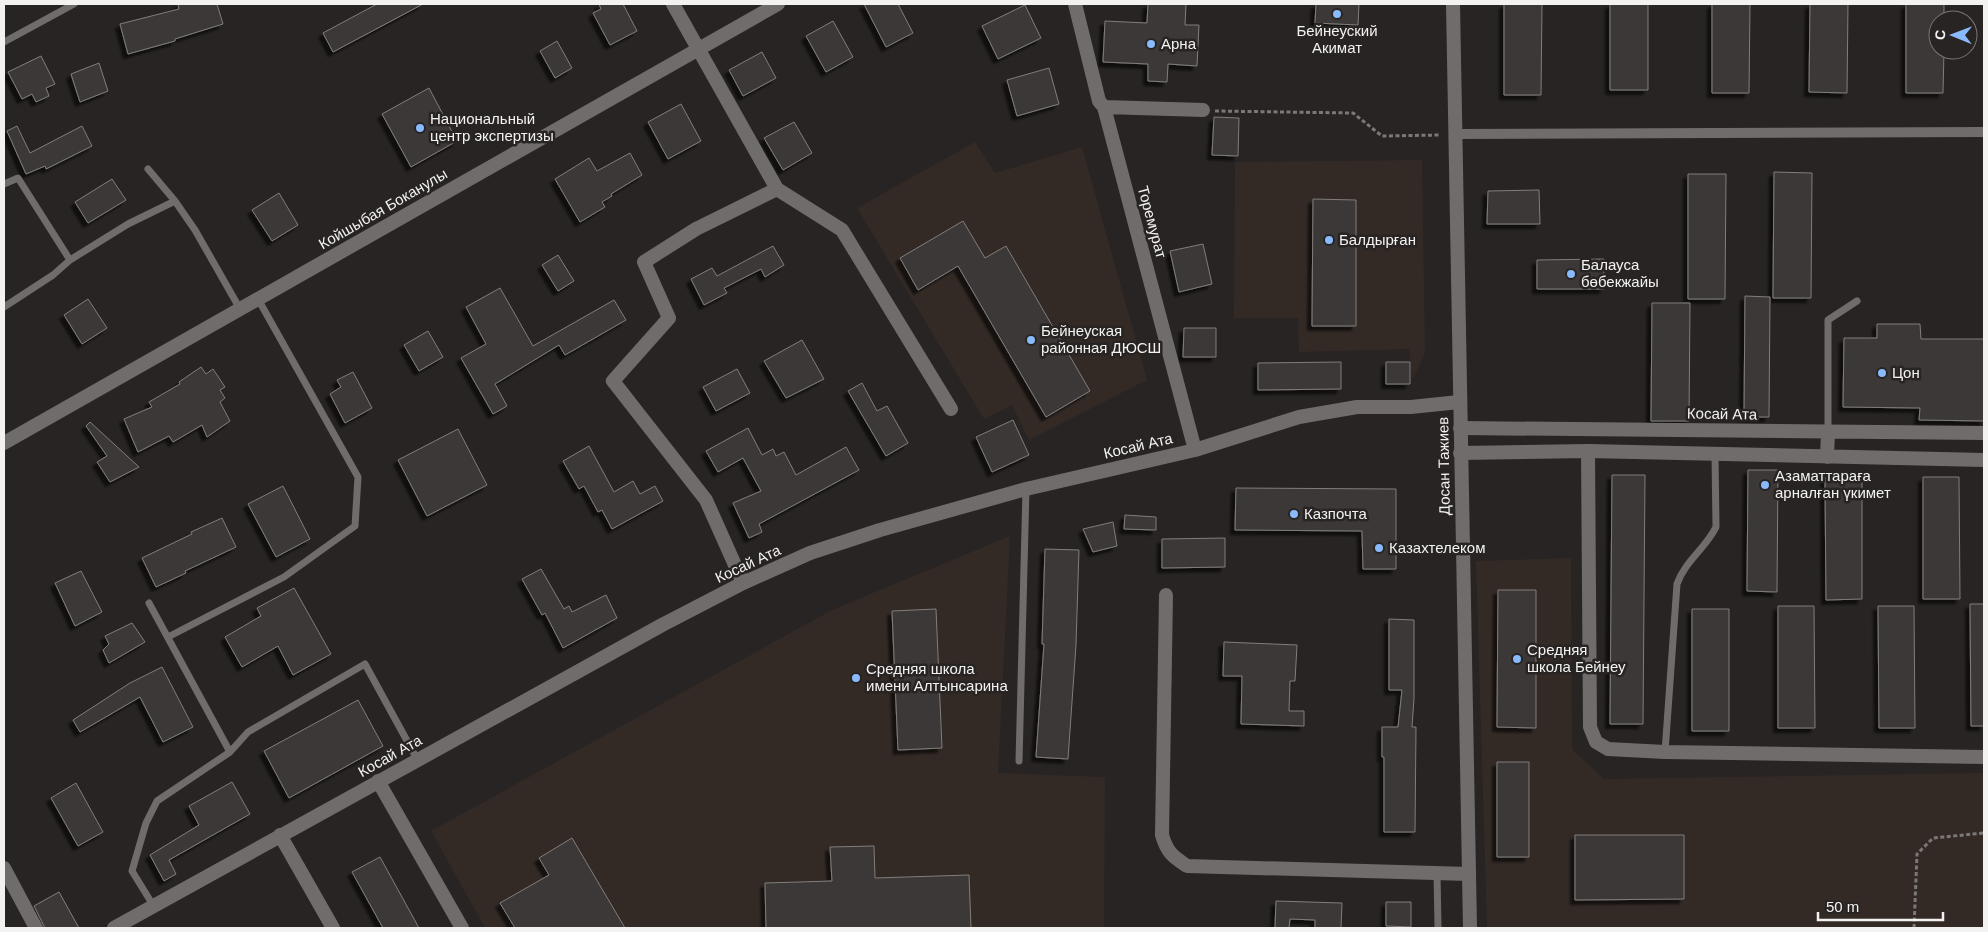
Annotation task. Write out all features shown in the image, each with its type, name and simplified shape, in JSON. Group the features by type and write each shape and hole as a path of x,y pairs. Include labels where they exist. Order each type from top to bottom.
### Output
{"street":[{"path":"673,4 777,189 842,230 951,409"},
{"name":"Койшыбая Боканулы","path":"4,443 778,4"},
{"name":"Торемурат","path":"1075,4 1099,101 1104,107 1195,450"},
{"name":"Досан Тажиев","path":"1453,4 1470,928"},
{"path":"1104,107 1203,110"},
{"path":"1456,134 1984,132"},
{"path":"743,583 706,500 613,381 668,318 644,262 696,229 777,189"},
{"name":"Косай Ата","path":"114,928 662,625 743,583 810,553 880,530 1026,488 1195,450 1299,417 1357,407 1411,407 1459,402"},
{"name":"Косай Ата","path":"1460,428 1984,432"},
{"path":"1827,457 1828,432"},
{"path":"1460,453 1588,452 1984,460"},
{"path":"1588,452 1590,726 1596,742 1608,749 1665,752 1984,757"},
{"path":"1166,595 1162,835 1166,848 1170,853 1187,866 1469,874"},
{"path":"378,781 462,928"},
{"path":"280,835 333,928"},
{"path":"4,868 36,928"}],"lane":[{"path":"4,42 74,4"},
{"path":"148,169 175,201 195,230 240,309"},
{"path":"4,184 18,178 70,260"},
{"path":"4,307 53,275 70,260 128,224 175,201"},
{"path":"168,637 284,576 355,526 358,477 258,298"},
{"path":"1828,432 1828,320 1857,301"},
{"path":"1665,752 1677,584 1686,565 1716,527 1715,455"},
{"path":"1019,761 1026,488"},
{"path":"149,603 230,752"},
{"path":"153,906 132,871 146,823 157,802 230,752 248,732 365,664 417,759"},
{"path":"1437,873 1438,928"}],"path":[{"path":"1203,110 1353,113 1382,136 1456,134"},
{"path":"1914,928 1917,854 1933,838 1984,833"}],"shaded area":[{"path":"975,142 995,173 1082,147 1147,380 1029,440 1012,405 984,419 857,208"},
{"name":"Балдырған","path":"1422,160 1425,353 1412,381 1409,349 1299,352 1298,318 1234,318 1235,162"},
{"name":"Средняя школа имени Алтынсарина","path":"1010,536 998,773 1105,777 1104,928 485,928 431,831 832,610"},
{"path":"1571,558 1572,749 1604,779 1984,773 1984,928 1487,928 1476,561"}],"building":[{"path":"178,4 217,4 223,24 175,39 175,41 128,54 120,24 179,9"},
{"path":"377,4 423,4 333,52 323,33"},
{"path":"599,4 623,4 637,31 610,45 593,13 601,9"},
{"path":"864,4 898,4 913,33 886,47"},
{"name":"Арна","path":"1148,4 1186,4 1185,25 1199,25 1197,66 1168,64 1167,82 1148,81 1148,64 1103,62 1105,21 1147,23"},
{"name":"Бейнеуский Акимат","path":"1316,4 1359,4 1358,25 1315,23"},
{"path":"1504,4 1542,4 1541,95 1504,95"},
{"path":"1610,4 1648,4 1648,90 1610,90"},
{"path":"1712,4 1750,4 1749,93 1712,93"},
{"path":"1810,4 1848,4 1847,93 1809,92"},
{"path":"1906,4 1944,4 1944,10 1928,10 1928,60 1944,60 1943,93 1906,93"},
{"path":"1025,5 1041,38 998,59 982,26"},
{"path":"833,21 853,57 826,72 806,36"},
{"path":"557,41 572,68 555,78 540,51"},
{"path":"762,52 776,78 743,96 729,70"},
{"path":"41,56 55,84 46,88 49,96 36,102 32,94 22,99 8,72"},
{"path":"99,63 108,91 80,102 71,74"},
{"path":"1049,68 1059,104 1017,116 1007,80"},
{"name":"Национальный центр экспертизы","path":"429,88 457,141 411,167 382,114"},
{"path":"681,104 701,141 668,159 648,122"},
{"path":"1214,117 1239,118 1238,156 1212,155"},
{"path":"794,122 812,153 783,170 764,138"},
{"path":"17,126 30,153 82,126 92,146 46,169 45,166 26,174 7,131"},
{"path":"630,153 642,175 611,194 612,196 602,202 605,207 580,222 555,179 589,158 597,171"},
{"path":"1774,172 1812,173 1811,298 1773,298"},
{"path":"1688,174 1726,174 1725,299 1688,299"},
{"path":"112,179 126,200 88,223 75,202"},
{"path":"1539,190 1540,224 1487,224 1488,191"},
{"path":"279,193 298,225 272,241 252,210"},
{"path":"1313,199 1356,200 1356,326 1312,326"},
{"name":"Бейнеуская районная ДЮСШ","path":"963,221 985,258 1006,246 1090,391 1046,417 958,266 918,290 900,258"},
{"path":"1203,244 1212,284 1179,292 1170,251"},
{"path":"773,246 784,265 765,277 761,269 724,288 727,293 704,305 691,279 712,268 717,276"},
{"path":"558,255 574,281 558,291 542,265"},
{"name":"Балауса бөбекжайы","path":"1604,259 1604,289 1537,289 1537,260"},
{"path":"500,288 533,346 614,300 626,320 565,355 559,345 495,384 507,406 493,414 461,358 486,344 466,307"},
{"path":"1745,296 1770,297 1769,417 1744,417"},
{"path":"88,299 107,328 82,344 64,315"},
{"path":"1652,303 1690,303 1689,421 1651,421"},
{"path":"1877,324 1920,324 1921,339 1984,339 1984,421 1919,420 1920,408 1843,407 1844,338 1877,338"},
{"path":"1184,328 1216,328 1216,357 1183,357"},
{"path":"428,331 443,357 419,371 404,345"},
{"path":"802,340 824,379 786,398 764,361"},
{"path":"1341,362 1341,389 1258,390 1258,363"},
{"path":"1386,362 1410,362 1410,384 1386,384"},
{"path":"201,367 206,374 213,369 225,387 220,390 225,398 220,402 230,421 207,437 202,425 173,442 169,436 138,452 124,419 152,407 149,402 180,384 179,382"},
{"path":"737,369 750,393 716,411 703,387"},
{"path":"353,372 372,408 345,423 330,394 341,387 337,380"},
{"path":"862,383 877,411 887,406 908,443 886,456 848,391"},
{"path":"1013,420 1029,455 992,472 976,437"},
{"path":"90,422 139,467 110,482 97,462 107,456 86,426"},
{"path":"748,428 762,455 773,449 776,456 784,452 796,475 846,447 859,470 759,524 762,532 749,538 733,503 761,491 743,458 718,472 706,451"},
{"path":"458,429 487,485 427,516 398,460"},
{"path":"589,446 614,492 633,481 640,494 655,486 663,501 612,529 602,510 598,512 584,486 579,489 563,461"},
{"path":"1748,470 1778,470 1777,592 1747,591"},
{"path":"1612,475 1645,475 1643,724 1610,724"},
{"path":"1862,477 1862,599 1826,600 1825,478"},
{"path":"1923,477 1959,477 1960,599 1923,599"},
{"path":"283,486 310,539 276,557 248,504"},
{"path":"1236,488 1396,489 1396,569 1363,569 1362,531 1235,530"},
{"path":"1125,515 1156,517 1156,530 1124,529"},
{"path":"222,518 236,547 156,587 142,558"},
{"path":"1113,522 1117,546 1093,552 1083,529"},
{"path":"1225,538 1225,567 1162,568 1162,539"},
{"path":"1045,549 1079,550 1076,645 1068,759 1036,757 1044,644 1042,644"},
{"path":"541,569 564,609 569,606 572,612 606,595 617,618 563,648 545,613 542,615 522,579"},
{"path":"81,571 102,612 75,626 55,583"},
{"path":"294,588 331,654 293,675 278,646 242,667 225,637 261,616 257,608"},
{"name":"Средняя школа Бейнеу","path":"1498,590 1536,590 1536,728 1497,727"},
{"path":"1970,604 1984,604 1984,726 1971,726"},
{"path":"1778,606 1814,606 1815,728 1778,728"},
{"path":"1878,606 1914,606 1915,728 1879,728"},
{"path":"936,609 942,748 898,750 892,611"},
{"path":"1692,609 1729,609 1729,731 1692,731"},
{"path":"1389,619 1414,620 1412,727 1416,727 1415,832 1384,832 1382,727 1398,727 1402,690 1389,690"},
{"path":"132,623 145,642 109,663 103,650 109,644 105,636"},
{"path":"1224,642 1297,645 1295,681 1290,681 1289,711 1304,711 1304,726 1241,724 1242,676 1223,676"},
{"path":"162,667 193,727 163,742 140,697 80,732 73,720 130,683"},
{"path":"358,700 383,746 289,798 264,751"},
{"path":"1497,762 1529,762 1529,857 1497,857"},
{"path":"232,782 250,814 169,860 176,874 164,881 150,855 199,825 189,806"},
{"path":"76,783 103,832 78,846 51,798"},
{"path":"1575,835 1684,835 1684,899 1575,900"},
{"path":"572,838 625,928 515,928 500,903 549,875 539,858"},
{"path":"874,846 875,878 969,875 971,928 766,928 765,883 832,881 830,847"},
{"path":"380,857 419,928 383,928 352,872"},
{"path":"59,892 79,928 45,928 34,906"},
{"path":"1276,901 1342,903 1341,928 1315,928 1315,920 1290,919 1289,928 1275,928"},
{"path":"1386,902 1411,902 1411,927 1386,926"}],"place":[{"name":"Бейнеуский Акимат","path":"1337,14"},
{"name":"Арна","path":"1151,44"},
{"name":"Национальный центр экспертизы","path":"420,128"},
{"name":"Балдырған","path":"1329,240"},
{"name":"Балауса бөбекжайы","path":"1571,274"},
{"name":"Бейнеуская районная ДЮСШ","path":"1031,340"},
{"name":"Цон","path":"1882,373"},
{"name":"Азаматтараға арналған үкимет","path":"1765,485"},
{"name":"Казпочта","path":"1294,514"},
{"name":"Казахтелеком","path":"1379,548"},
{"name":"Средняя школа Бейнеу","path":"1517,659"},
{"name":"Средняя школа имени Алтынсарина","path":"856,678"}]}
